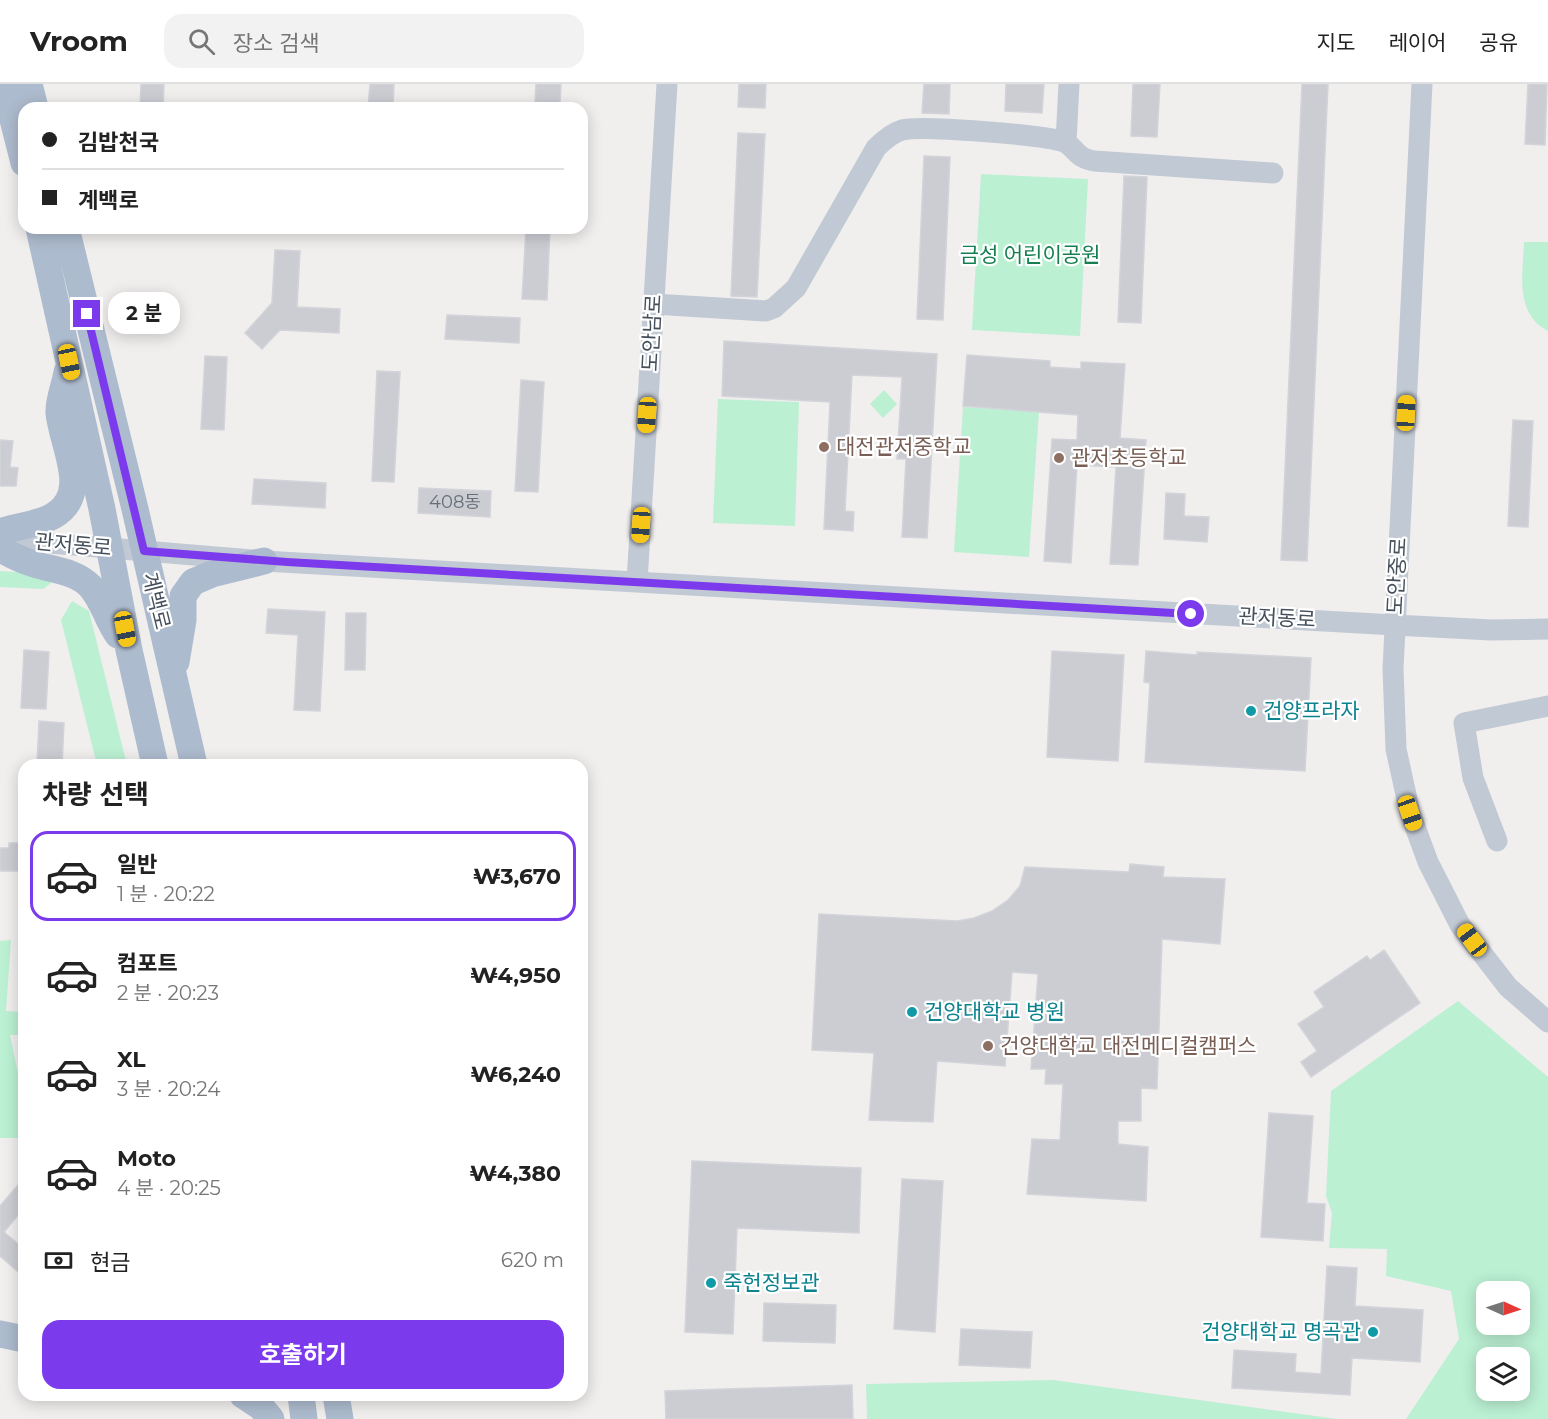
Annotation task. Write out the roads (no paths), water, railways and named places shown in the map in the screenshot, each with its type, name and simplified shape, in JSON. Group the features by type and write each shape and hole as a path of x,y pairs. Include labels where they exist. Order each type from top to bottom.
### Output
{"main road":[{"path":"4,84 18,141"},
{"path":"29,84 34,102"},
{"path":"43,84 48,102"},
{"path":"0,126 3,137 18,155"},
{"name":"계백로","path":"40,234 154,759"},
{"name":"계백로","path":"67,234 193,759"},
{"path":"0,532 16,526 44,521 59,513 70,500 71,464 59,412 69,362"},
{"path":"0,548 33,564 78,578 89,586 98,597 113,629 129,650"},
{"path":"174,678 183,620 183,596 193,582 212,574 264,561"},
{"path":"0,1334 18,1338"},
{"path":"252,1401 261,1407 271,1419"},
{"path":"302,1401 304,1419"},
{"path":"337,1401 340,1419"}],"street":[{"name":"도안남로","path":"637,582 667,84"},
{"path":"1066,142 1069,84"},
{"name":"도안중로","path":"1422,84 1393,669 1396,749 1410,813 1428,862 1460,925 1508,987 1548,1022"},
{"path":"654,304 766,311 774,308 796,288 876,148 891,135 902,130 973,132 1066,142 1080,157 1094,161 1273,173"},
{"name":"관저동로","path":"0,539 264,561 1395,625 1491,630 1548,630"},
{"path":"1497,841 1473,778 1464,723 1548,706"}],"place":[{"name":"대전관저중학교","path":"824,447"},
{"name":"관저초등학교","path":"1059,458"},
{"name":"건양프라자","path":"1251,711"},
{"name":"건양대학교 병원","path":"912,1012"},
{"name":"건양대학교 대전메디컬캠퍼스","path":"988,1046"},
{"name":"죽헌정보관","path":"711,1283"},
{"name":"건양대학교 명곡관","path":"1373,1332"}],"park label":[{"name":"금성 어린이공원","path":"1030,255"}]}
